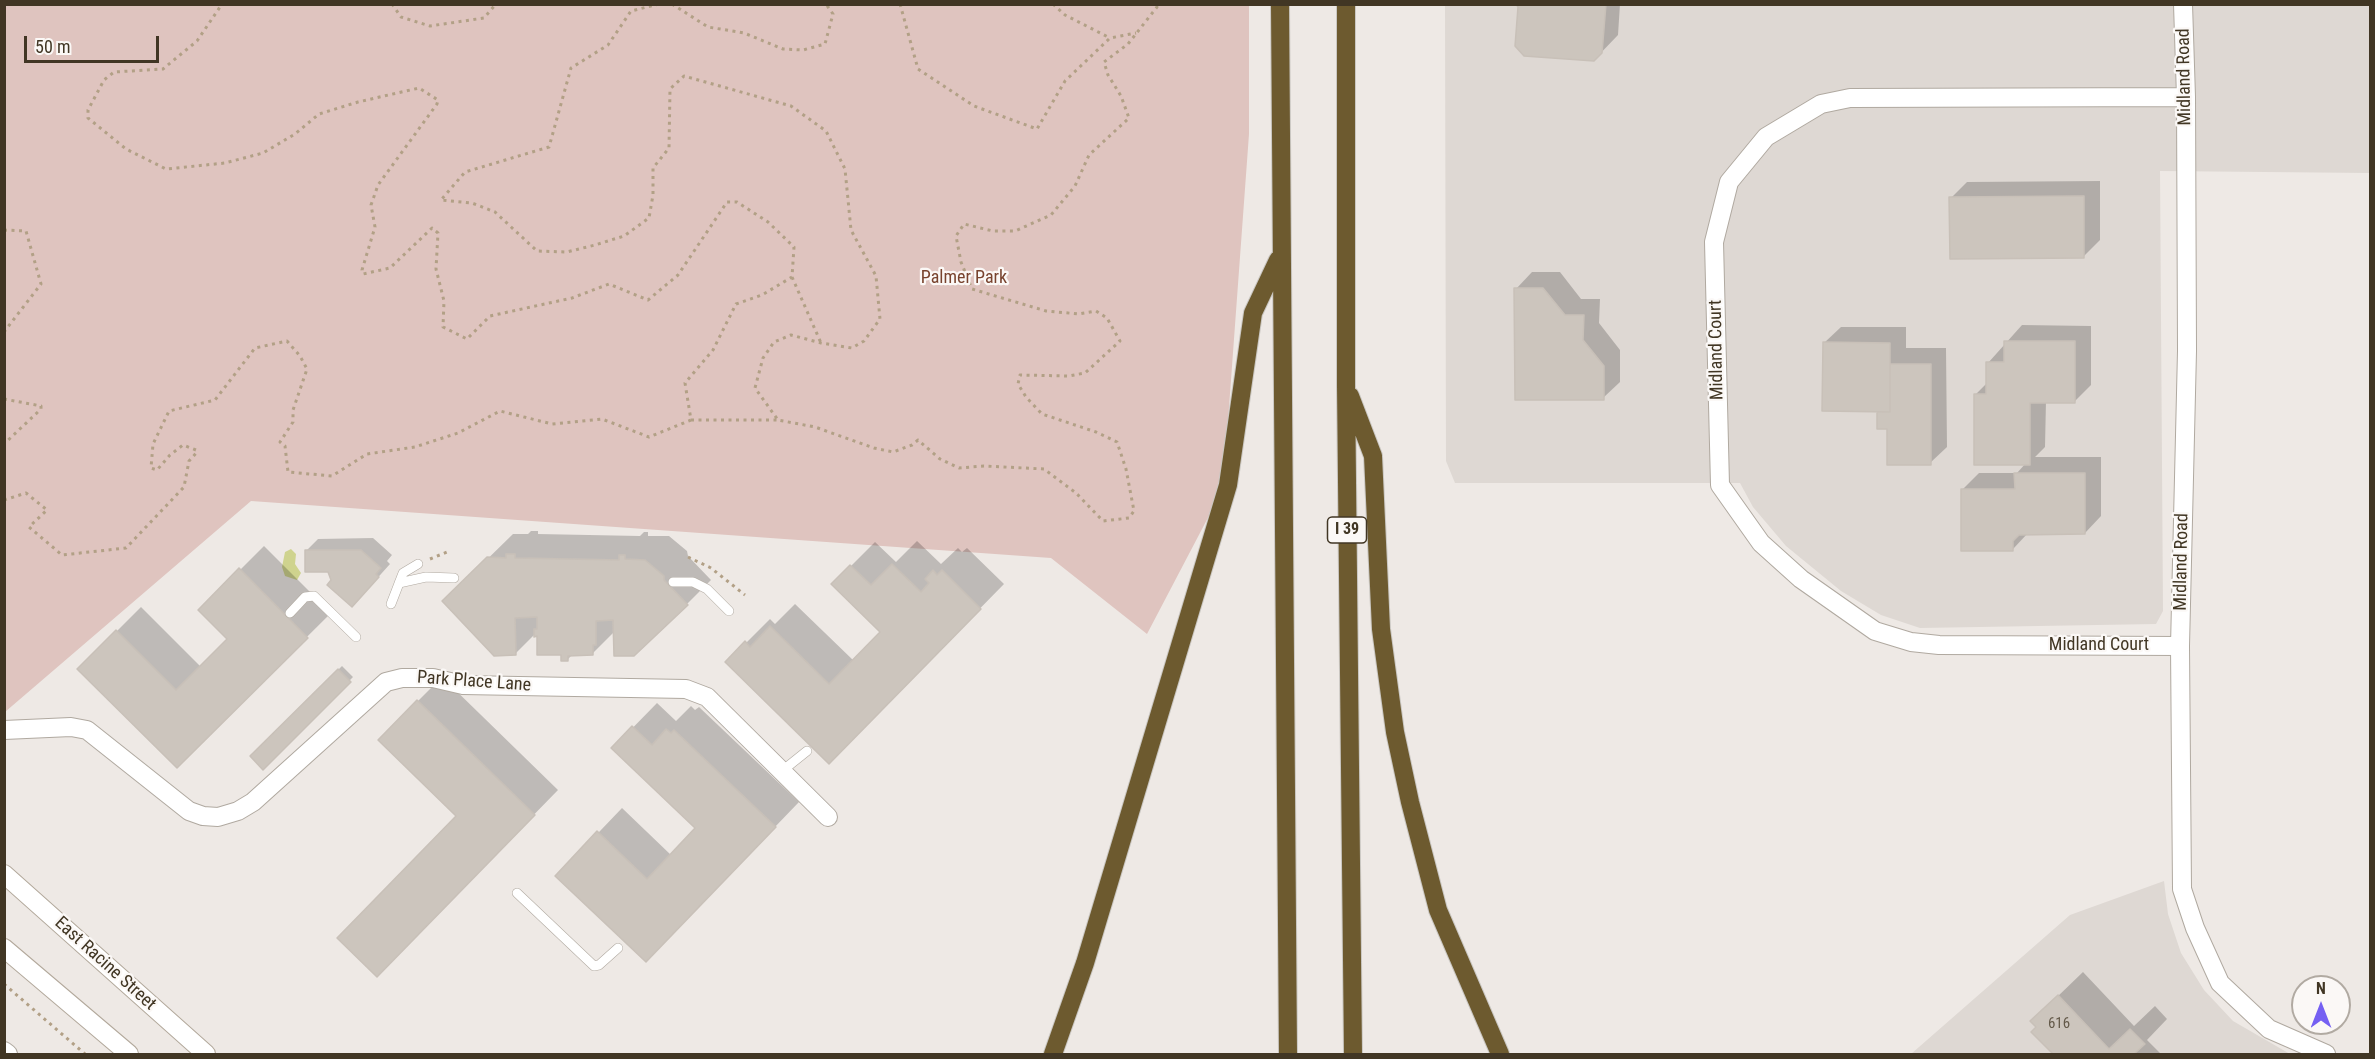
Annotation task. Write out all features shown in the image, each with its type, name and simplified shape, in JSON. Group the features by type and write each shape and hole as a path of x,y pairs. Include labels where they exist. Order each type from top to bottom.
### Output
{"highway":[{"path":"1280,4 1280,256 1288,1054"},
{"name":"I 39","path":"1346,4 1346,385 1353,1054"},
{"path":"1053,1054 1071,1007 1228,485 1253,314 1280,256"},
{"path":"1346,385 1373,456 1381,629 1395,732 1410,802 1438,910 1500,1054"},
{"path":"1064,1054 1071,1007"}],"street":[{"name":"Midland Road","path":"2183,4 2186,97 2187,351 2180,646 2180,875 2185,903 2220,983 2269,1029 2326,1054"},
{"name":"Midland Court","path":"2180,646 1939,645 1911,642 1875,631 1801,579 1761,543 1720,485 1714,242 1729,182 1766,136 1821,104 1850,98 2186,97"},
{"name":"Park Place Lane","path":"4,730 71,727 87,730 189,811 203,816 218,817 238,811 254,801 386,682 402,678 433,678 463,685 483,686 686,689 708,697 828,817"},
{"name":"East Racine Street","path":"4,874 207,1054"},
{"path":"4,948 129,1054"},
{"path":"4,1051 8,1054"}],"lane":[{"path":"391,604 403,573 417,564"},
{"path":"399,583 426,577 454,578"},
{"path":"673,582 693,582 707,589 729,611"},
{"path":"290,613 305,597 314,596 356,637"},
{"path":"782,771 807,751"},
{"path":"517,893 594,966 599,965 618,948"}],"path":[{"path":"222,4 197,41 163,69 114,72 104,80 88,110 88,118 126,149 166,169 225,163 263,153 295,134 319,114 358,102 419,88 438,100 437,104 378,185 371,206 375,227 362,270 363,274 390,268 432,228 438,232 436,269 444,301 443,327 467,339 490,316 572,298 609,284 648,300 678,275 727,202 737,202 768,222 794,247 792,277 821,343"},
{"path":"392,4 401,17 430,26 484,18 496,4"},
{"path":"658,4 631,11 608,45 571,68 549,147 465,172 441,200 472,203 495,212 537,251 567,252 595,245 624,236 649,218 653,195 653,168 669,148 670,89 684,76 790,106 826,130 845,169 851,230 876,276 880,319 864,341 852,348 791,335 774,342 763,358 754,387 778,420"},
{"path":"672,4 708,27 744,33 783,49 802,50 825,44 833,14 826,4"},
{"path":"900,4 918,69 974,106 1037,129 1065,81 1110,38 1137,32"},
{"path":"1053,4 1065,15 1110,38"},
{"path":"4,500 26,493 47,510 29,527 62,555 126,548 184,487 189,461 197,453 196,450 183,445 170,455 157,470 151,468 153,444 169,411 215,400 255,348 287,341 300,356 307,369 293,410 293,422 280,442 285,446 288,472 332,476 367,454 415,447 458,433 500,411 552,424 602,419 649,437 692,420 778,420 815,427 893,453 918,440 940,459 959,468 984,466 1044,469 1077,493 1103,521 1129,518 1134,511 1130,486 1117,442 1096,432 1042,414 1026,397 1018,384 1020,375 1069,376 1085,373 1120,341 1107,318 1096,311 1079,314 1046,311 972,288 961,262 956,236 964,224 993,231 1015,231 1050,215 1075,186 1089,155 1129,118 1104,62 1128,44 1157,8 1155,4"},
{"path":"4,230 26,231 41,284 4,332"},
{"path":"692,420 685,383 714,351 736,304 762,295 792,277"},
{"path":"4,399 40,406 41,410 4,444"},
{"path":"417,564 447,552"},
{"path":"688,557 711,568 745,594"},
{"path":"4,984 85,1054"}],"shaded area":[{"path":"1445,5 2370,5 2370,173 2160,171 2163,611 2156,624 1920,628 1881,615 1841,591 1786,546 1753,507 1740,483 1455,483 1446,461"},
{"path":"291,549 296,554 295,564 301,573 297,580 285,576 282,567 285,552"},
{"path":"2164,881 2168,914 2181,953 2204,990 2233,1021 2290,1054 1911,1054 2070,915"}],"green space":[{"name":"Palmer Park","path":"5,5 1249,5 1249,134 1223,489 1147,634 1051,558 251,501 5,712"}],"building":[{"path":"1516,4 1606,4 1602,53 1594,61 1524,56 1515,46 1518,7"},
{"path":"2084,196 2084,258 1950,259 1949,197"},
{"path":"1514,288 1543,288 1565,315 1584,315 1583,340 1604,366 1604,400 1515,400"},
{"path":"2004,341 2075,341 2075,403 2030,403 2030,465 1974,465 1974,394 1986,394 1986,362 2004,362"},
{"path":"1823,342 1890,343 1890,412 1822,411"},
{"path":"1890,364 1931,364 1931,465 1887,465 1887,429 1877,429 1877,412 1890,412"},
{"path":"2014,473 2085,473 2085,534 2019,535 2013,541 2013,551 1961,551 1961,489 2015,489"},
{"path":"305,550 361,550 381,568 376,574 379,577 352,607 327,585 331,580 328,572 305,572"},
{"path":"506,554 515,554 515,558 619,560 619,555 625,555 625,559 645,560 664,576 664,580 688,605 634,656 614,656 613,620 596,621 596,645 593,645 593,655 568,656 568,661 561,661 561,655 537,655 537,636 534,637 534,629 537,629 537,617 515,618 516,655 494,656 442,601 487,557 506,558"},
{"path":"892,564 921,592 929,583 925,579 933,570 937,575 942,570 981,609 829,764 725,662 745,641 750,647 770,626 829,684 880,632 831,584 850,565 871,585"},
{"path":"239,568 308,638 177,768 77,669 116,630 176,690 227,639 198,610"},
{"path":"338,669 351,682 263,770 250,756"},
{"path":"417,700 535,815 377,977 337,938 456,816 378,740"},
{"path":"632,726 652,745 666,729 671,733 674,730 776,827 646,962 555,876 597,831 647,879 695,828 611,748"},
{"path":"2058,995 2109,1049 2130,1029 2145,1044 2134,1054 2053,1054 2031,1032 2036,1027 2030,1021"}]}
